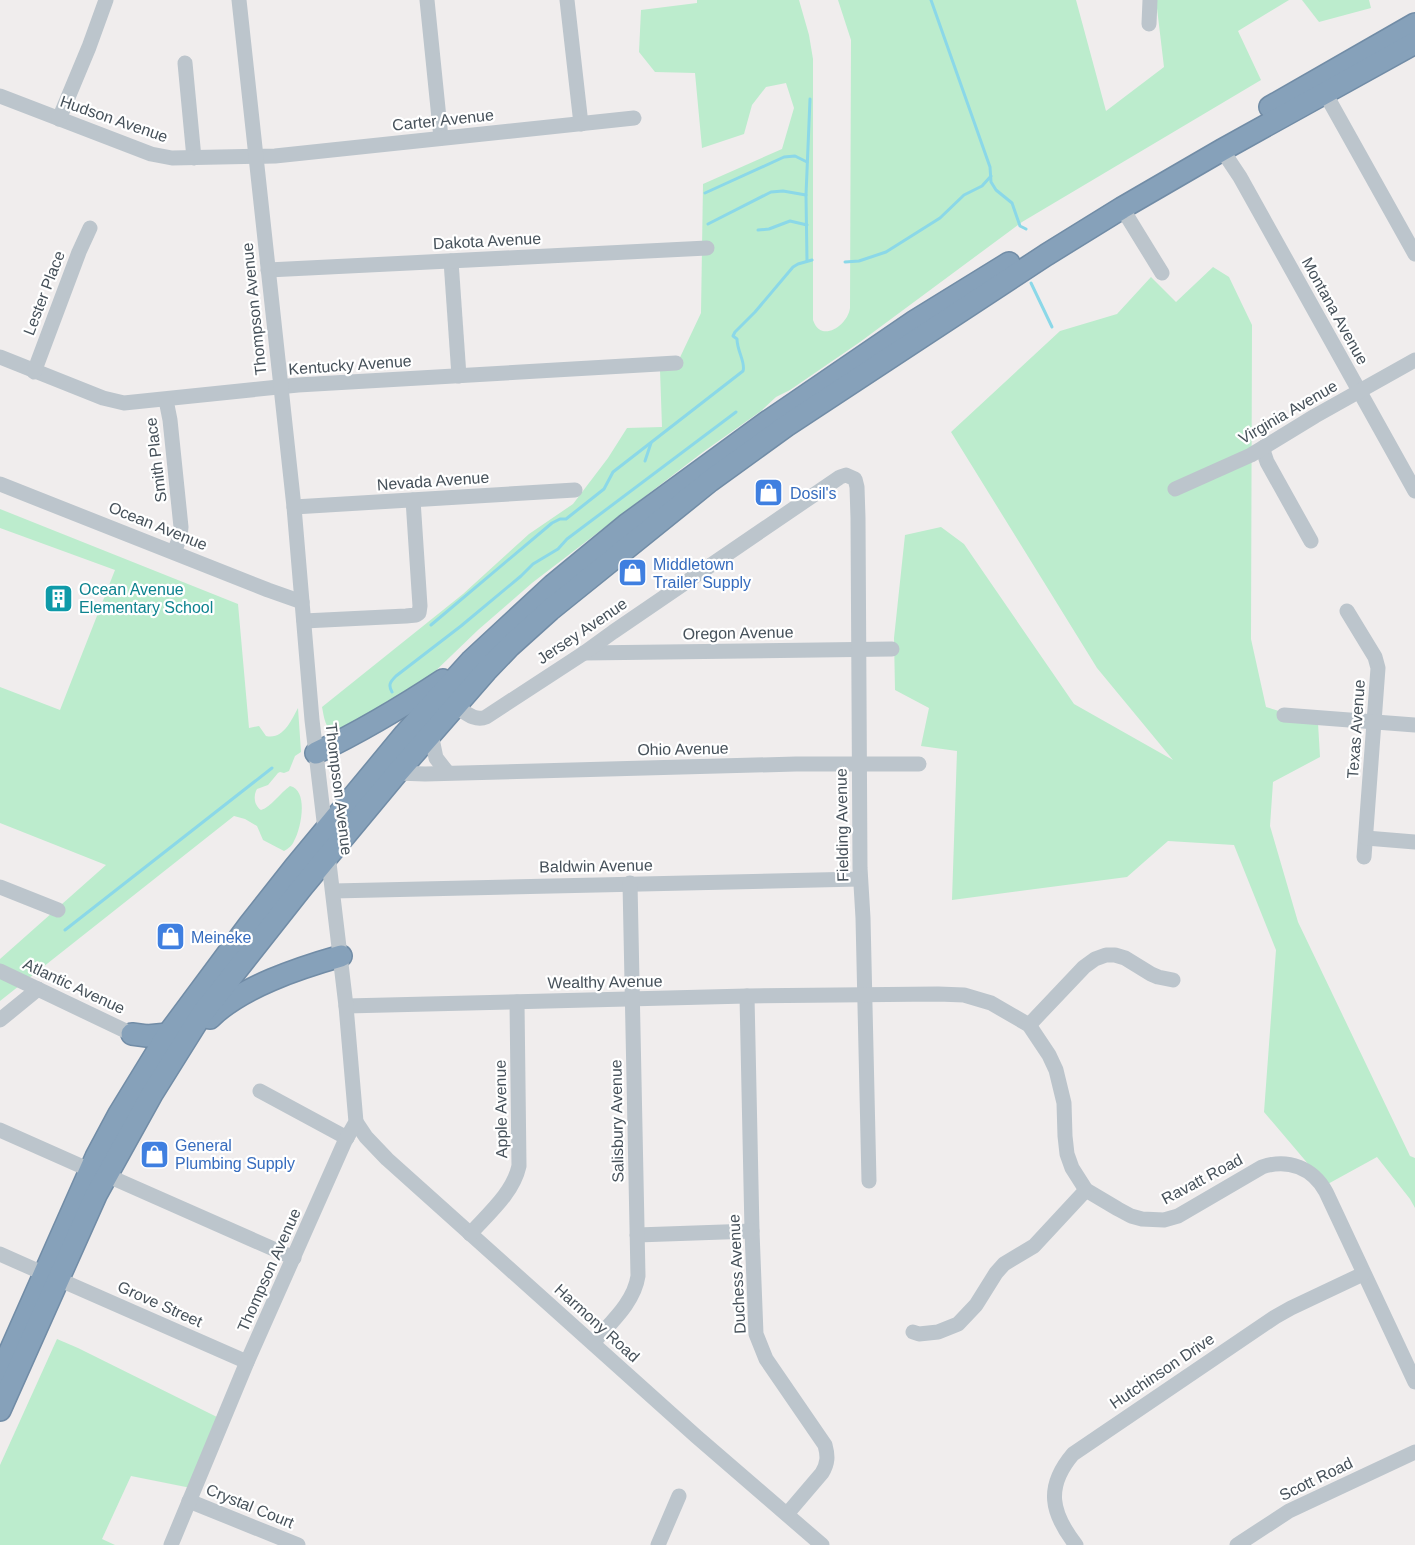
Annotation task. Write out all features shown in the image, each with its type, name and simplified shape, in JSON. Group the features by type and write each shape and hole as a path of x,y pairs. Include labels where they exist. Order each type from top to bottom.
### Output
{"highway":[{"path":"98,1173 152,1094 174,1041 249,925 405,734 471,661 553,585 626,525 766,422 896,334 1142,180 1415,24"},
{"path":"0,1374 96,1195 98,1173 119,1114 149,1064 202,1014 397,773 502,654 550,610 710,481 786,426 1046,255 1122,208 1415,43"},
{"path":"316,753 345,740 415,699 471,661"},
{"path":"132,1034 174,1041 240,995 313,964 340,957"},
{"path":"132,1034 142,1046 149,1064"},
{"path":"0,1410 52,1276"}],"street":[{"path":"59,119 106,0"},
{"name":"Thompson Avenue","path":"171,1545 247,1362 356,1122 346,1006 306,657 294,507 239,0"},
{"path":"427,0 441,138"},
{"path":"567,0 581,124"},
{"path":"1149,24 1150,0"},
{"path":"185,63 194,158"},
{"path":"1325,93 1415,254"},
{"name":"Hudson Avenue","path":"0,96 151,154 172,158 256,156"},
{"name":"Carter Avenue","path":"256,156 276,156 634,118"},
{"name":"Montana Avenue","path":"1222,150 1240,177 1415,491"},
{"path":"1122,208 1162,273"},
{"name":"Lester Place","path":"34,372 90,228"},
{"name":"Dakota Avenue","path":"268,270 707,248"},
{"path":"451,261 459,376"},
{"name":"Kentucky Avenue","path":"0,357 34,372 124,403 280,387 676,363"},
{"name":"Virginia Avenue","path":"1175,489 1251,455 1415,360"},
{"name":"Smith Place","path":"166,400 181,527 174,552"},
{"path":"1264,447 1267,462 1311,541"},
{"name":"Jersey Avenue","path":"456,706 480,720 486,717 846,475"},
{"name":"Fielding Avenue","path":"846,475 855,480 857,487 860,879 863,918 869,1181"},
{"name":"Ocean Avenue","path":"0,484 302,602"},
{"name":"Nevada Avenue","path":"294,507 575,490"},
{"path":"304,621 406,616 419,613 418,559 413,500"},
{"name":"Texas Avenue","path":"1347,611 1375,657 1378,668 1364,857"},
{"name":"Oregon Avenue","path":"584,653 892,649"},
{"path":"1284,715 1415,725"},
{"path":"431,734 436,758 447,772"},
{"name":"Ohio Avenue","path":"397,773 919,764"},
{"path":"1366,838 1415,842"},
{"name":"Baldwin Avenue","path":"333,891 860,879"},
{"name":"Salisbury Avenue","path":"593,1343 633,1294 638,1276 630,884"},
{"path":"0,887 58,910"},
{"path":"1029,1025 1084,967 1106,955 1125,958 1151,974 1173,980"},
{"name":"Atlantic Avenue","path":"0,971 132,1034"},
{"path":"0,1020 38,989"},
{"name":"Wealthy Avenue","path":"346,1006 865,994"},
{"name":"Ravatt Road","path":"865,994 964,995 991,1003 1029,1025 1056,1070 1064,1103 1067,1154 1074,1172 1086,1190 1131,1216 1164,1220 1184,1212 1262,1167 1281,1163 1292,1164 1312,1174 1321,1184 1415,1382"},
{"name":"Duchess Avenue","path":"747,996 752,1231 755,1324 758,1343 766,1359 825,1445 828,1453 826,1466 822,1473 787,1515"},
{"name":"Apple Avenue","path":"471,1234 510,1189 519,1166 517,1002"},
{"path":"260,1091 347,1138"},
{"name":"Harmony Road","path":"356,1122 375,1147 697,1437 822,1545"},
{"path":"0,1130 294,1258"},
{"path":"914,1332 919,1334 938,1332 958,1324 976,1305 1004,1264 1034,1246 1086,1190"},
{"path":"637,1235 752,1231"},
{"name":"Grove Street","path":"0,1254 247,1362"},
{"name":"Hutchinson Drive","path":"1076,1545 1060,1523 1055,1502 1058,1477 1073,1454 1275,1317 1363,1274"},
{"name":"Scott Road","path":"1237,1545 1289,1511 1415,1452"},
{"path":"658,1545 680,1496"},
{"name":"Crystal Court","path":"189,1501 298,1545"}],"green space":[{"path":"697,0 799,0 813,59 813,320 822,331 828,331 840,326 850,308 851,40 838,0 1076,0 1106,111 1164,67 1156,0 1289,0 1238,31 1261,80 1022,222 860,342 790,390 776,397 761,411 703,452 532,583 478,630 425,681 335,733 327,726 322,707 463,594 529,534 573,504 608,458 627,428 662,427 660,370 675,368 701,313 703,184 782,149 794,108 786,83 766,87 752,105 744,134 702,148 695,73 655,72 639,52 641,10 697,3"},
{"path":"1302,0 1369,0 1371,8 1319,22"},
{"path":"1213,267 1229,277 1252,325 1251,639 1266,707 1318,723 1320,757 1273,782 1270,826 1298,922 1410,1156 1415,1158 1415,1208 1377,1157 1326,1185 1264,1112 1276,950 1234,845 1168,841 1127,877 952,900 957,751 921,746 929,708 895,690 894,638 905,535 941,527 964,544 1074,704 1173,760 1097,668 951,432 1060,331 1117,314 1151,277 1176,302"},
{"path":"0,509 238,604 249,728 259,726 266,736 277,735 286,728 298,708 301,752 295,756 289,771 278,773 268,785 257,789 256,803 261,810 265,808 290,786 300,795 302,810 297,835 291,846 284,851 263,840 257,826 234,816 0,1001 0,959 106,865 0,823 0,687 60,710 115,570 0,528"},
{"path":"57,1339 219,1418 191,1488 131,1476 102,1539 115,1545 0,1545 0,1465"}],"waterway":[{"path":"931,0 990,167 991,182 996,190 1012,203 1020,226 1026,229"},
{"path":"807,261 806,195 810,99"},
{"path":"705,193 784,157 795,156 807,162"},
{"path":"845,262 859,261 886,252 940,218 964,195 982,186 991,176"},
{"path":"708,224 771,192 783,191 806,195"},
{"path":"758,230 769,229 790,221 807,225"},
{"path":"431,625 552,523 566,519 604,489 613,472 743,371 737,339 733,336 735,332 793,267 812,260"},
{"path":"1031,283 1052,327"},
{"path":"392,692 390,684 396,676 461,626 533,564 558,549 567,539 736,412"},
{"path":"645,461 651,443"},
{"path":"65,930 272,768"}],"place":[{"name":"Dosil's","path":"769,493"},
{"name":"Middletown Trailer Supply","path":"632,573"},
{"name":"Ocean Avenue Elementary School","path":"58,598"},
{"name":"Meineke","path":"170,937"},
{"name":"General Plumbing Supply","path":"154,1154"}]}
